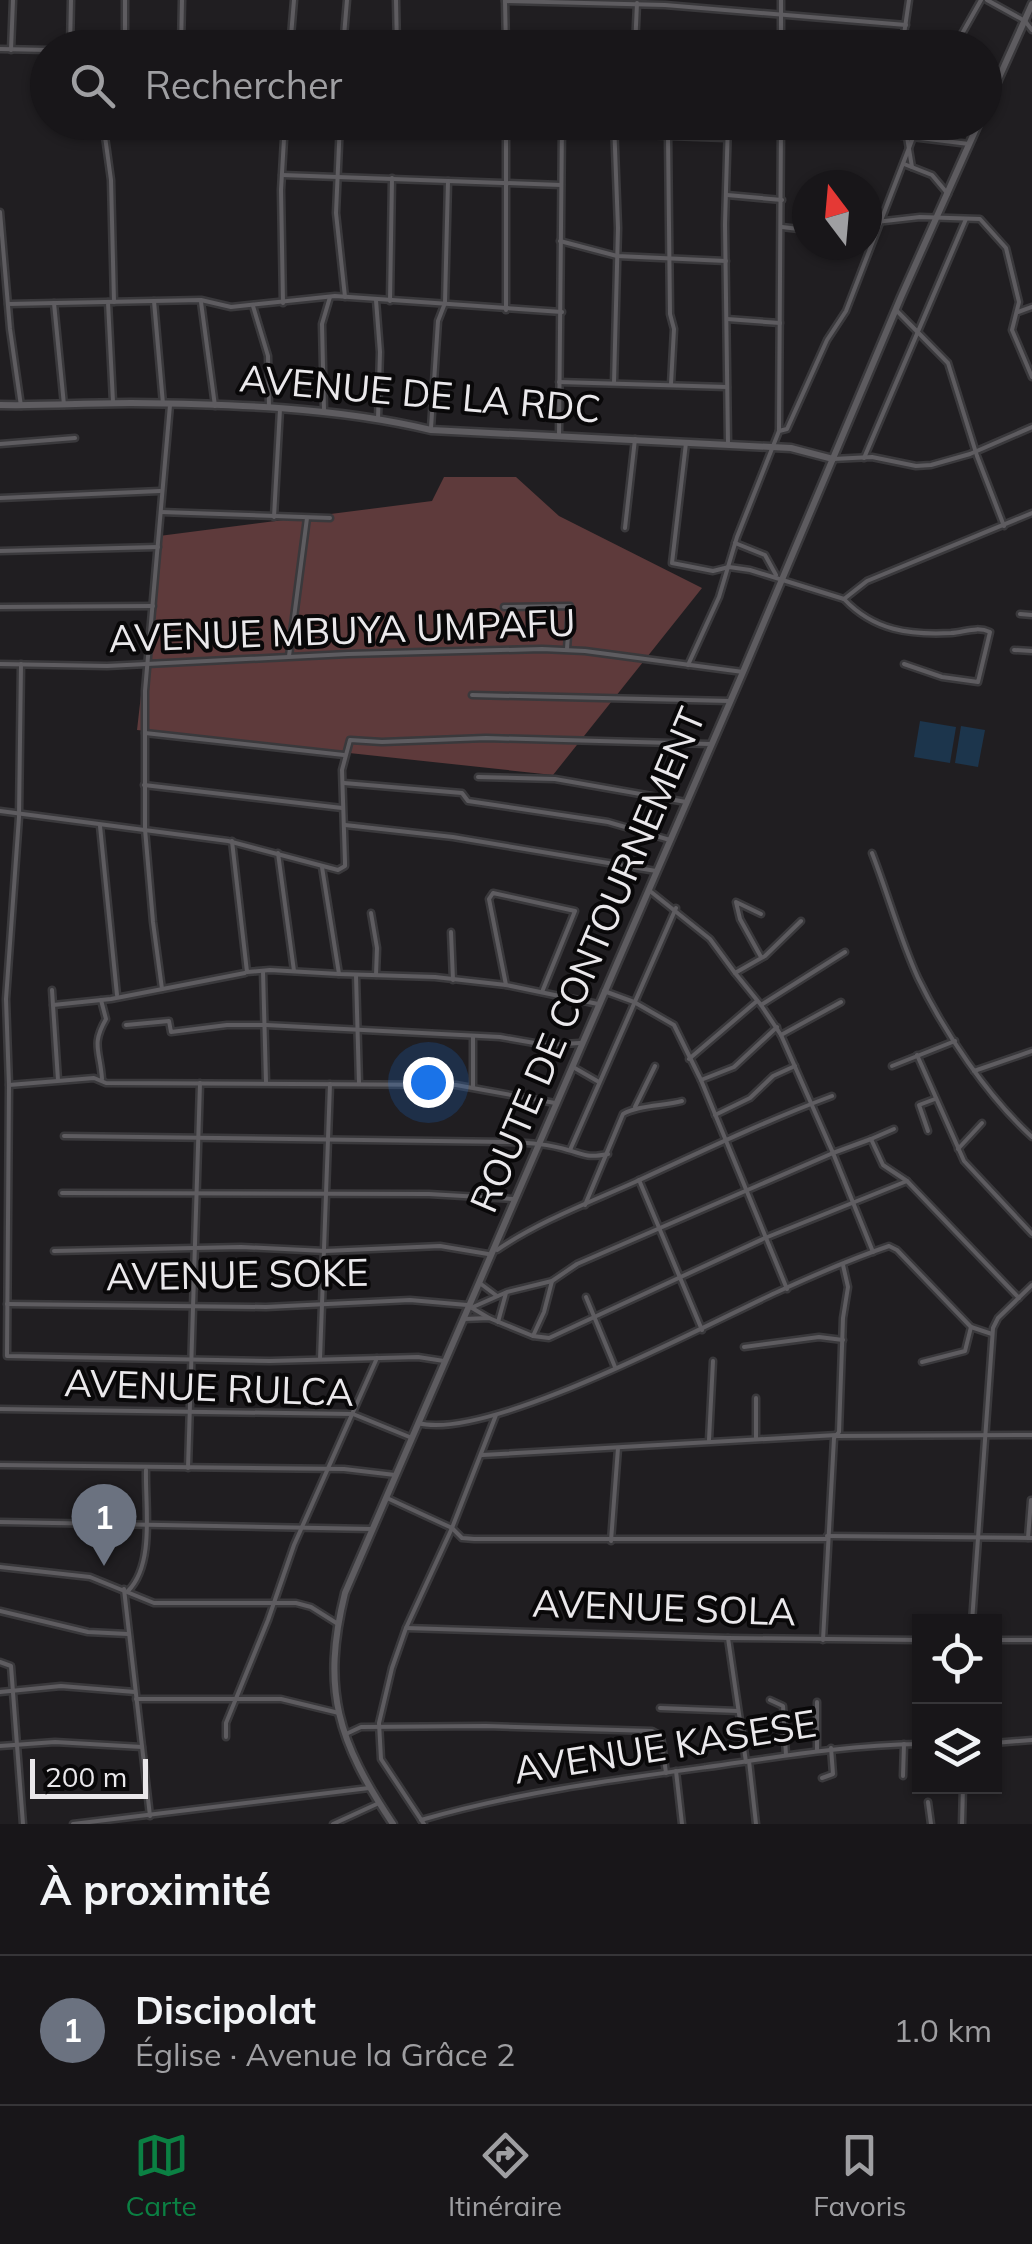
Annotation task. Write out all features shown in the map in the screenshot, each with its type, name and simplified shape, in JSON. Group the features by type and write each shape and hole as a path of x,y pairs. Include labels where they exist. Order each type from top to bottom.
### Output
{"street":[{"path":"11,50 13,0"},
{"path":"70,30 71,0"},
{"path":"125,0 125,30"},
{"path":"181,30 182,0"},
{"path":"292,30 294,0"},
{"path":"346,30 348,0"},
{"path":"396,0 397,30"},
{"path":"781,0 781,30"},
{"path":"905,30 909,0"},
{"path":"965,30 984,0 1024,21 1032,30"},
{"path":"506,30 505,1 656,4 906,25"},
{"path":"635,30 636,3"},
{"path":"1002,70 1032,4"},
{"path":"0,48 30,50"},
{"path":"105,140 110,180 114,403"},
{"path":"283,140 283,303"},
{"path":"339,140 336,213 344,297"},
{"path":"505,140 506,310"},
{"path":"559,436 562,140"},
{"path":"614,383 618,256 615,140"},
{"path":"668,140 670,314 674,329 670,384"},
{"path":"727,140 728,445"},
{"path":"688,665 719,596 780,431 781,140"},
{"path":"910,140 912,168"},
{"path":"936,140 970,144"},
{"name":"ROUTE DE CONTOURNEMENT","path":"393,1824 368,1788 344,1735 339,1714 334,1658 346,1592 744,672 779,577 787,567 972,140"},
{"path":"882,217 910,150"},
{"path":"904,164 932,175 948,194"},
{"path":"282,175 561,184"},
{"path":"390,300 392,178"},
{"path":"431,430 438,322 445,303 448,180"},
{"path":"727,195 782,200"},
{"path":"0,212 21,406"},
{"path":"882,223 908,218 980,219 1003,243 1019,304 1012,326 1014,338 1032,377"},
{"path":"864,458 966,219"},
{"path":"781,227 792,228"},
{"path":"560,240 618,256 726,261"},
{"path":"780,431 787,429 828,340 846,311 865,260"},
{"path":"324,414 322,324 330,297"},
{"path":"8,304 201,300 224,306 344,297 562,312"},
{"path":"201,300 215,406"},
{"path":"376,300 380,352 378,419"},
{"path":"54,302 64,405"},
{"path":"154,302 166,404 148,662 144,785 150,894 162,989"},
{"path":"253,305 268,356 269,408"},
{"path":"1016,313 1032,307"},
{"path":"896,310 948,363 1004,526"},
{"path":"727,319 780,323"},
{"path":"559,382 727,387"},
{"name":"AVENUE DE LA RDC","path":"0,405 114,403 269,408 378,419 431,430 791,448 834,459"},
{"path":"274,518 280,409"},
{"path":"834,459 882,458 922,466 976,452 1032,427"},
{"path":"0,444 75,438"},
{"path":"626,528 635,439"},
{"path":"686,441 671,562 713,571 729,567 779,577 844,599 859,614 908,634 977,629 990,633 978,682 942,677 904,664"},
{"path":"0,498 161,491"},
{"path":"161,512 330,518"},
{"path":"844,599 867,581 1032,514"},
{"path":"289,656 307,518"},
{"path":"736,544 765,555 779,577"},
{"path":"0,550 158,547"},
{"path":"772,563 787,567"},
{"path":"0,608 153,606"},
{"path":"504,607 570,606 567,649"},
{"path":"1020,614 1032,615"},
{"name":"AVENUE MBUYA UMPAFU","path":"0,664 107,666 289,656 567,649 744,672"},
{"path":"1014,650 1032,651"},
{"path":"21,664 20,814 6,998 10,1085 8,1356 427,1357 445,1361"},
{"path":"472,694 730,701"},
{"path":"146,733 344,755"},
{"path":"0,812 232,842 338,870 345,866 342,783 344,755 350,740 486,738 712,744"},
{"path":"478,778 555,779 686,802"},
{"path":"342,783 462,793 468,802 608,822 670,840"},
{"path":"144,785 342,808"},
{"path":"344,825 453,837 656,871"},
{"path":"100,826 117,997"},
{"path":"232,842 247,972"},
{"path":"278,853 294,971"},
{"path":"872,854 919,980 974,1070 1032,1137"},
{"path":"322,865 340,974"},
{"path":"648,890 676,908 722,952 777,1027 873,1252"},
{"path":"506,985 489,898 492,894 575,911 542,992"},
{"path":"761,914 736,902 740,919 761,957"},
{"path":"570,1150 676,908"},
{"path":"372,913 376,975"},
{"path":"735,973 775,948 800,922"},
{"path":"451,932 453,980"},
{"path":"689,1059 759,1003 845,952"},
{"path":"53,1005 102,1000 247,972 294,971 506,985 598,1004"},
{"path":"263,972 266,1083"},
{"path":"356,974 359,1083"},
{"path":"52,990 58,1082"},
{"path":"604,991 672,1023 700,1080 787,1289"},
{"path":"102,1000 106,1019 97,1029 96,1043 106,1083 359,1083 472,1088 555,1102"},
{"path":"781,1035 841,1002"},
{"path":"126,1024 169,1021 171,1032 227,1025 472,1036 546,1045 581,1043"},
{"path":"700,1080 734,1066 777,1027"},
{"path":"472,1036 472,1088"},
{"path":"892,1066 956,1041"},
{"path":"974,1070 1032,1051"},
{"path":"917,1056 971,1171 1032,1234"},
{"path":"571,1066 599,1082"},
{"path":"635,1108 655,1066"},
{"path":"714,1115 750,1098 773,1076 794,1066"},
{"path":"10,1085 102,1079"},
{"path":"188,1468 200,1083"},
{"path":"320,1359 330,1083"},
{"path":"54,1251 325,1251 440,1246 490,1254 525,1231 832,1096"},
{"path":"928,1132 919,1105 937,1098"},
{"path":"585,1204 623,1114 635,1108 660,1107 682,1100"},
{"path":"958,1149 982,1122"},
{"path":"470,1306 552,1281 578,1264 894,1130"},
{"path":"64,1136 538,1144 589,1157 601,1168"},
{"path":"870,1140 880,1162 907,1181 1019,1298"},
{"path":"589,1157 608,1154"},
{"path":"638,1180 702,1330"},
{"path":"470,1306 498,1322 549,1338 765,1238 907,1181"},
{"path":"62,1193 429,1194 514,1199"},
{"path":"418,1423 437,1425 496,1415 616,1368 889,1246 971,1327 992,1334"},
{"path":"823,1640 827,1538 848,1288 843,1265"},
{"path":"533,1336 552,1281"},
{"path":"478,1282 497,1296"},
{"path":"972,1614 992,1334 995,1321 1032,1285"},
{"path":"498,1322 507,1292"},
{"path":"586,1297 616,1368"},
{"name":"AVENUE SOKE","path":"8,1304 322,1306 399,1300 470,1306"},
{"path":"462,1319 489,1318"},
{"path":"922,1362 966,1352 971,1327"},
{"path":"744,1348 818,1337 844,1340"},
{"path":"226,1737 224,1730 234,1700 302,1528 378,1357"},
{"path":"710,1440 713,1361"},
{"path":"756,1398 756,1439"},
{"name":"AVENUE RULCA","path":"0,1409 352,1414 412,1438"},
{"path":"423,1822 381,1759 379,1728 392,1668 406,1628 452,1528 496,1415"},
{"path":"482,1455 710,1440 1032,1435"},
{"path":"611,1540 618,1448"},
{"path":"0,1465 328,1470 395,1475"},
{"path":"126,1590 141,1571 146,1468"},
{"path":"386,1497 452,1528 462,1538 474,1540 1030,1538 1031,1500"},
{"path":"0,1522 371,1529"},
{"path":"0,1567 71,1574 154,1602 275,1601 311,1607 338,1624"},
{"path":"126,1590 150,1816"},
{"path":"0,1611 88,1632 128,1634"},
{"name":"AVENUE SOLA","path":"406,1628 912,1640"},
{"path":"728,1638 756,1824"},
{"path":"1002,1640 1032,1640"},
{"path":"0,1662 11,1666 23,1824"},
{"path":"0,1692 62,1686 135,1692"},
{"path":"136,1699 281,1700 339,1714"},
{"path":"770,1700 784,1708 786,1755"},
{"path":"816,1702 818,1750"},
{"path":"660,1708 738,1711"},
{"path":"344,1735 357,1728 474,1726 652,1732 662,1736 666,1773"},
{"path":"1002,1742 1032,1740"},
{"path":"0,1746 55,1742 142,1747"},
{"path":"903,1776 904,1744"},
{"name":"AVENUE KASESE","path":"423,1822 467,1808 586,1784 831,1748 912,1744"},
{"path":"822,1778 833,1774 831,1748"},
{"path":"676,1772 682,1824"},
{"path":"74,1824 368,1788"},
{"path":"962,1824 963,1794"},
{"path":"928,1802 931,1824"},
{"path":"333,1824 379,1803"}],"shaded area":[{"path":"444,477 516,477 559,516 702,588 553,775 137,730 159,536 432,501"}],"water":[{"path":"920,721 956,727 950,763 914,757"},
{"path":"961,726 985,730 978,767 955,763"}],"place":[{"name":"Discipolat","path":"104,1566"}]}
